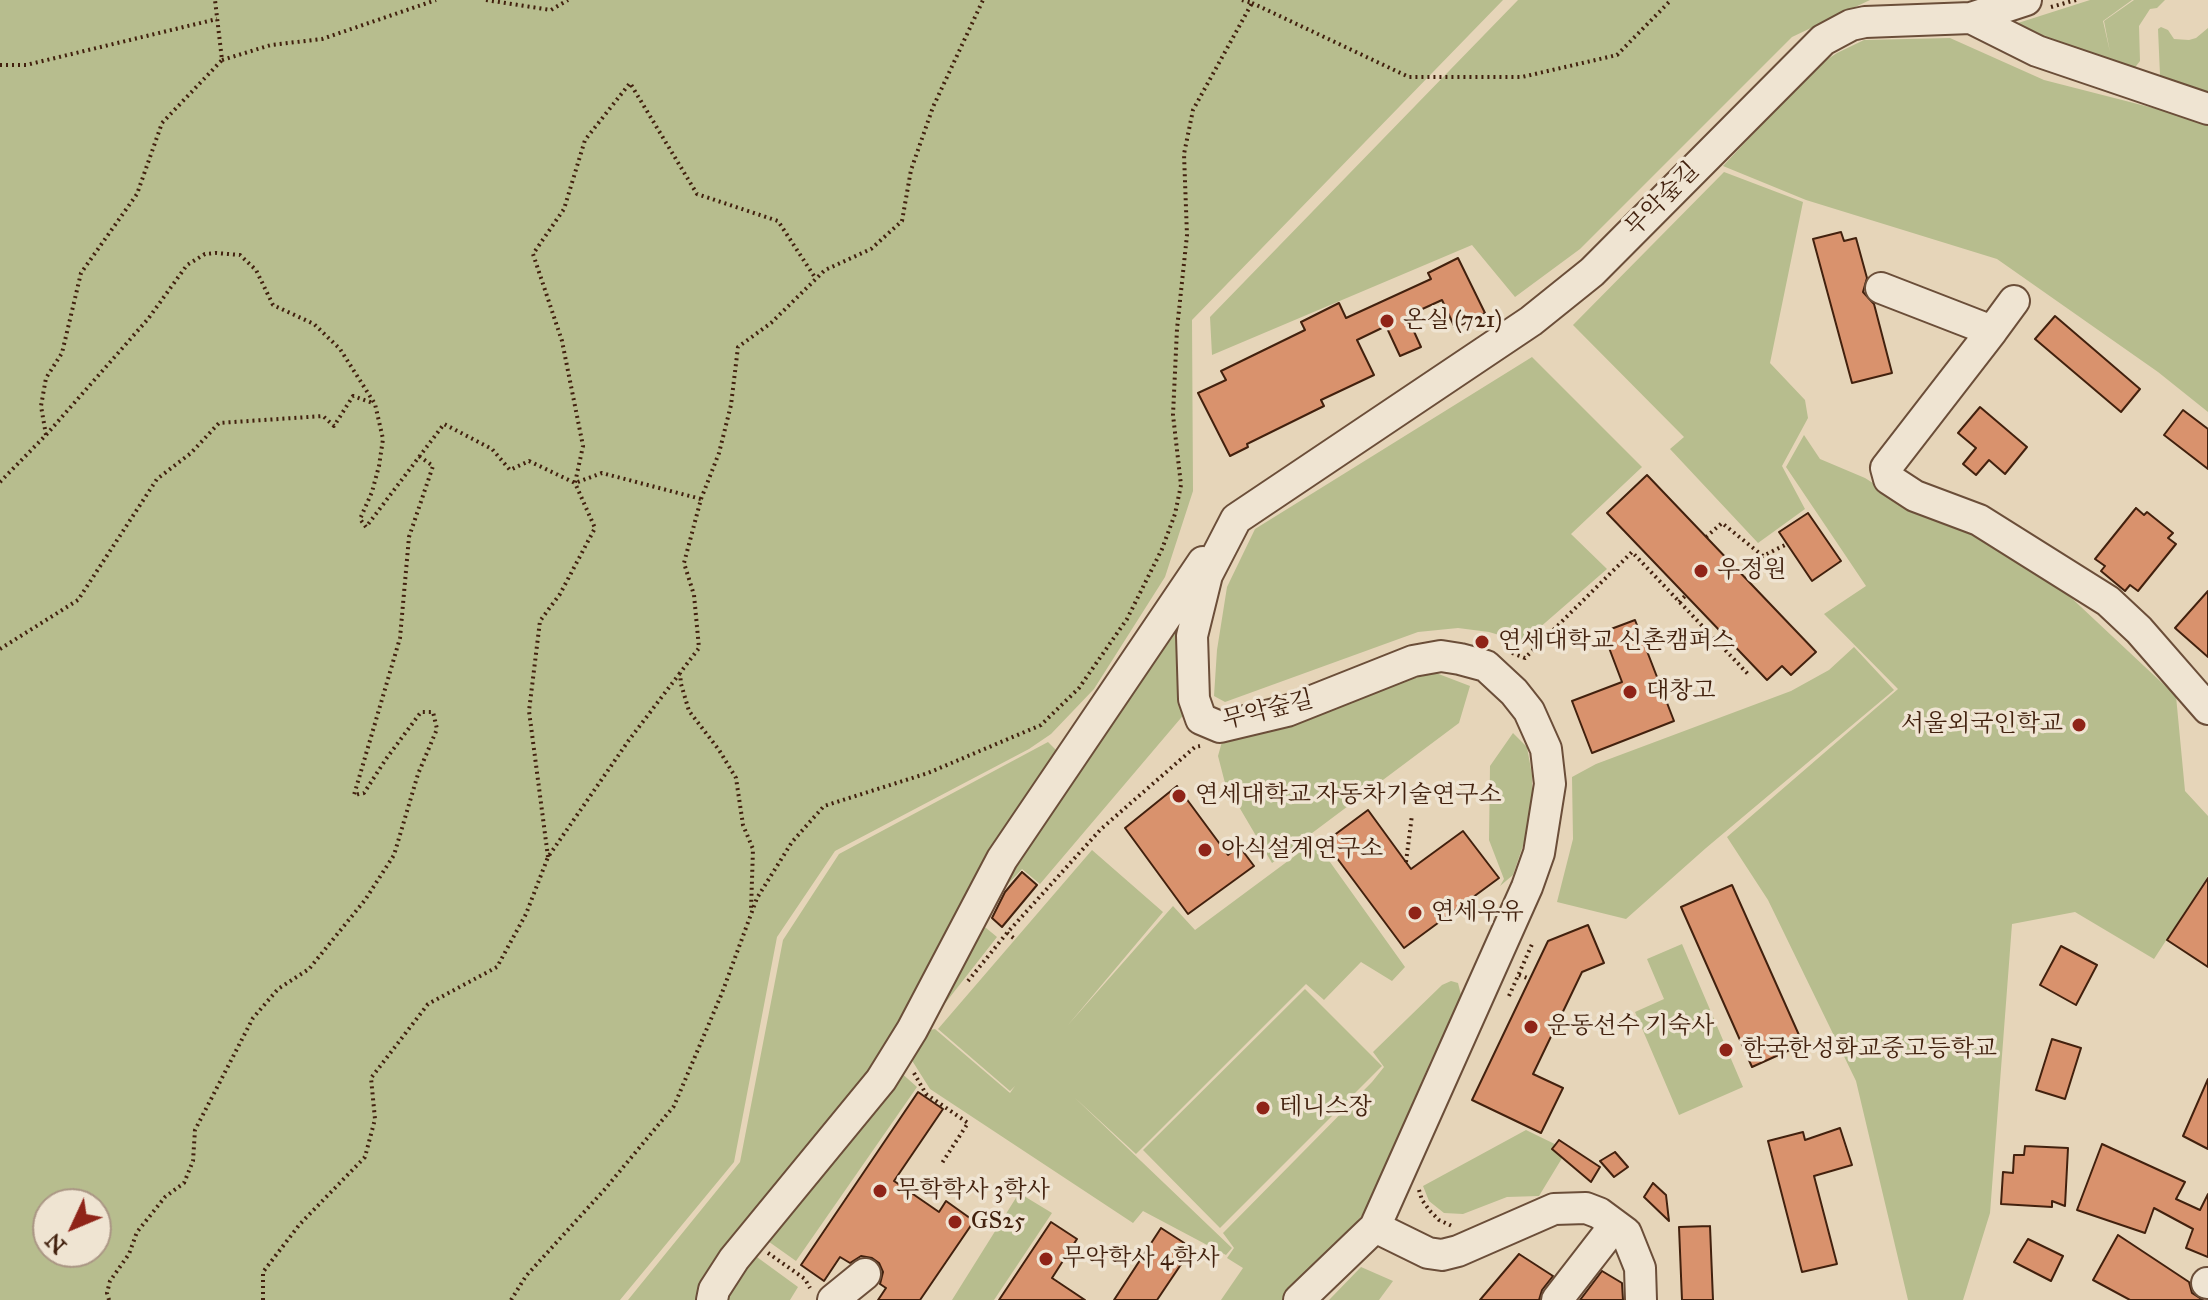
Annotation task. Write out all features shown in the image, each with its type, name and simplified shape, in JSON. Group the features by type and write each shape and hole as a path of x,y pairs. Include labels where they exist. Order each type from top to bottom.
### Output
{"street":[{"name":"무악숲길","path":"1375,1227 1527,887 1539,853 1550,784 1546,749 1529,711 1486,666 1441,656 1413,661 1287,711 1220,727 1201,719 1196,709 1192,636 1207,575 1236,519 1531,321 1592,272 1823,40 1851,25 1865,22 1971,18 2026,0"},
{"path":"1971,18 2037,51 2208,109"},
{"path":"1881,288 1992,331"},
{"path":"2014,301 1886,468 1889,479 1915,496 1979,520 2108,601 2139,630 2208,709"},
{"path":"712,1300 714,1290 742,1249 881,1080 900,1051 1002,859 1206,558 1213,563"},
{"path":"1299,1300 1375,1227 1428,1253 1442,1255 1554,1209 1586,1208 1599,1213 1626,1233 1640,1268 1641,1300"},
{"path":"1557,1300 1615,1225"},
{"path":"833,1300 865,1274"}],"path":[{"path":"215,0 222,60"},
{"path":"46,435 41,406 46,378 62,353 81,273 137,194 162,123 222,60 271,45 322,39 436,0"},
{"path":"486,0 551,10 568,0"},
{"path":"263,1300 263,1272 300,1224 365,1157 375,1119 371,1078 428,1004 497,967 526,914 548,857 629,740 699,648 694,595 684,563 731,405 738,347 771,323 825,270 871,249 902,221 911,170 933,107 983,0"},
{"path":"1242,0 1409,77 1522,77 1617,55 1671,0"},
{"path":"511,1300 526,1276 605,1189 674,1106 722,993 757,898 792,842 824,806 928,773 1041,725 1079,688 1127,619 1162,549 1175,514 1181,485 1173,415 1177,329 1187,235 1184,154 1193,110 1252,3"},
{"path":"0,65 26,65 217,19"},
{"path":"548,857 529,711 540,621 560,594 595,528 575,483 583,446 562,341 533,254 564,209 585,140 630,83 697,194 778,221 816,279"},
{"path":"0,482 46,435 148,319 187,265 205,254 216,253 240,255 256,270 273,305 314,324 323,332 340,349 375,404 383,439 376,479 360,519 366,527 444,424 492,449 510,470 529,461 575,483 602,473 701,499"},
{"path":"0,649 78,600 157,479 191,453 219,423 323,416 334,426 353,396 375,404"},
{"path":"109,1300 110,1281 129,1254 137,1232 165,1197 184,1183 193,1161 195,1130 253,1018 278,989 309,969 365,900 394,855 418,774 437,729 433,712 421,712 364,793 354,795 400,638 409,537 433,466 419,456"},
{"path":"1706,537 1722,523 1763,556 1787,544"},
{"path":"1525,658 1632,552 1748,674"},
{"path":"1679,602 1686,595"},
{"path":"680,673 689,711 736,778 743,825 753,849 751,916"},
{"path":"960,991 1007,933 1101,829 1195,747 1204,745"},
{"path":"1406,862 1412,815"},
{"path":"1007,933 1015,939"},
{"path":"1530,979 1519,975 1532,945"},
{"path":"900,1051 926,1094 968,1123 942,1163"},
{"path":"742,1249 805,1279"}],"green space":[{"path":"0,0 1503,0 1192,320 1193,491 1165,577 1094,689 1051,734 1029,749 835,851 777,937 734,1162 620,1300 0,1300"},
{"path":"1518,0 1870,0 1792,37 1580,249 1515,297 1472,245 1212,355 1210,317"},
{"path":"2090,0 2132,0 2103,21 2110,52 2104,21 2134,0 2165,0 2157,8 2150,9 2139,26 2140,61 2133,70 2016,30 2018,23"},
{"path":"2208,28 2208,99 2168,86 2160,75 2158,29 2168,30 2174,39 2189,40"},
{"path":"1950,38 2044,80 2208,122 2208,412 2158,372 1997,259 1806,200 1723,166 1817,66 1837,53 1864,40"},
{"path":"1724,172 1803,202 1770,363 1805,400 1808,418 1782,466 1805,509 1758,543 1670,449 1684,437 1573,325"},
{"path":"1532,357 1642,467 1571,534 1607,569 1523,642 1489,632 1458,628 1418,632 1225,702 1214,696 1217,650 1227,587 1255,529"},
{"path":"1804,435 1820,459 1865,478 1906,504 1973,533 2048,576 2176,696 2185,791 2208,816 2208,876 2154,959 2075,912 2012,924 1990,1213 1963,1300 1908,1300 1856,1081 1768,900 1727,837 1898,689 1824,614 1866,586 1786,467"},
{"path":"1186,599 1186,712 1040,884 1022,869 980,914"},
{"path":"1854,647 1894,690 1626,919 1557,902 1573,839 1572,777 1596,764 1791,691 1829,670"},
{"path":"1436,673 1470,686 1459,723 1272,863 1225,783 1218,756 1223,738 1388,684"},
{"path":"1513,733 1527,747 1532,775 1532,819 1513,875 1500,886 1504,879 1489,840 1490,766"},
{"path":"1048,742 1064,758 877,1077 706,1300 628,1300 740,1162 783,940 839,854"},
{"path":"1315,841 1405,967 1392,981 1361,962 1324,1000 1306,984 1136,1154 1074,1097 1232,1248 1226,1255 1143,1211 1133,1223 930,1089 906,1051 915,1033 935,1029 1010,1093 1015,1086 1010,1091 938,1029 1092,850 1163,912 1068,1025 1173,906 1195,930"},
{"path":"974,918 997,937 932,1020"},
{"path":"1682,944 1743,1087 1679,1115 1635,1012 1664,999 1647,959"},
{"path":"1451,981 1458,983 1462,999 1431,1060 1366,1210 1336,1248 1282,1300 1221,1300 1243,1268 1227,1258 1234,1248 1223,1233 1372,1082 1384,1067 1373,1052 1442,985"},
{"name":"테니스장","path":"1305,989 1382,1066 1220,1228 1143,1150"},
{"path":"899,1071 917,1087 796,1261 765,1239"},
{"path":"1526,1130 1567,1150 1539,1196 1507,1197 1463,1214 1444,1213 1429,1201 1423,1186"},
{"path":"1019,1193 1052,1213 994,1300 952,1300"},
{"path":"750,1252 798,1287 790,1300 716,1300"},
{"path":"1361,1267 1393,1281 1379,1300 1329,1300"}],"building":[{"path":"1841,232 1844,241 1856,238 1867,278 1863,292 1874,304 1892,373 1852,383 1813,239"},
{"path":"1458,258 1485,313 1455,328 1442,300 1407,316 1421,347 1400,356 1386,326 1357,340 1374,375 1321,400 1324,406 1247,444 1248,447 1230,456 1198,393 1226,380 1221,371 1305,330 1301,322 1339,303 1346,318 1431,279 1428,273"},
{"path":"2055,316 2140,389 2121,412 2035,339"},
{"path":"1980,407 2027,447 2005,474 1989,460 1976,475 1963,464 1976,448 1958,433"},
{"path":"2183,410 2208,429 2208,469 2164,435"},
{"name":"우정원","path":"1647,475 1816,652 1791,675 1782,666 1767,680 1607,513"},
{"path":"2136,508 2144,515 2147,512 2173,533 2168,538 2176,544 2138,591 2130,585 2125,591 2101,571 2105,566 2095,559"},
{"path":"1808,513 1841,561 1812,581 1779,532"},
{"path":"2208,591 2208,657 2175,628"},
{"name":"대창고","path":"1635,620 1674,721 1592,753 1572,701 1622,682 1603,632"},
{"name":"아식설계연구소","path":"1177,786 1228,855 1239,846 1254,866 1188,914 1125,828"},
{"name":"연세우유","path":"1368,810 1411,869 1463,831 1499,878 1404,948 1325,842"},
{"path":"1022,872 1037,885 1002,927 992,918 1005,892"},
{"path":"2208,878 2208,967 2167,940"},
{"path":"1732,885 1803,1044 1752,1067 1681,907"},
{"name":"운동선수 기숙사","path":"1588,925 1604,963 1582,972 1533,1074 1563,1088 1541,1133 1472,1100 1548,941"},
{"path":"2061,946 2097,965 2076,1005 2040,985"},
{"path":"2052,1039 2081,1048 2065,1099 2036,1090"},
{"path":"2208,1079 2208,1149 2183,1136"},
{"name":"무학학사 3학사","path":"918,1092 943,1109 894,1181 939,1212 946,1201 974,1221 920,1300 878,1300 886,1288 880,1284 883,1272 879,1263 872,1258 861,1256 850,1263 840,1257 824,1281 801,1265"},
{"path":"1840,1128 1852,1165 1814,1176 1837,1264 1802,1272 1768,1141 1803,1132 1805,1140"},
{"path":"1559,1140 1600,1167 1591,1182 1552,1149"},
{"path":"2102,1144 2185,1182 2176,1199 2200,1210 2208,1194 2208,1257 2186,1248 2193,1229 2154,1208 2145,1233 2077,1210"},
{"path":"2025,1146 2068,1148 2065,1206 2052,1201 2052,1207 2001,1204 2003,1172 2013,1173 2014,1155 2024,1155"},
{"path":"1615,1152 1628,1167 1614,1177 1600,1161"},
{"path":"1653,1183 1666,1195 1669,1221 1644,1197"},
{"name":"무악학사 4학사","path":"1051,1222 1077,1239 1052,1278 1085,1300 999,1300"},
{"path":"1710,1226 1713,1300 1682,1300 1679,1227"},
{"name":"무악학사 4학사","path":"1161,1228 1192,1248 1157,1300 1114,1300"},
{"path":"2118,1235 2189,1282 2192,1293 2203,1300 2130,1300 2093,1280"},
{"path":"2028,1239 2063,1256 2051,1281 2014,1262"},
{"path":"1519,1254 1553,1276 1542,1290 1539,1300 1480,1300"},
{"path":"1602,1271 1622,1283 1623,1300 1580,1300"}],"place":[{"name":"온실 (721)","path":"1387,321"},
{"name":"우정원","path":"1701,571"},
{"name":"연세대학교 신촌캠퍼스","path":"1482,642"},
{"name":"대창고","path":"1630,692"},
{"name":"서울외국인학교","path":"2079,725"},
{"name":"연세대학교 자동차기술연구소","path":"1179,796"},
{"name":"아식설계연구소","path":"1205,850"},
{"name":"연세우유","path":"1415,913"},
{"name":"운동선수 기숙사","path":"1531,1027"},
{"name":"한국한성화교중고등학교","path":"1726,1050"},
{"name":"테니스장","path":"1263,1108"},
{"name":"무학학사 3학사","path":"880,1191"},
{"name":"GS25","path":"955,1222"},
{"name":"무악학사 4학사","path":"1046,1259"}]}
